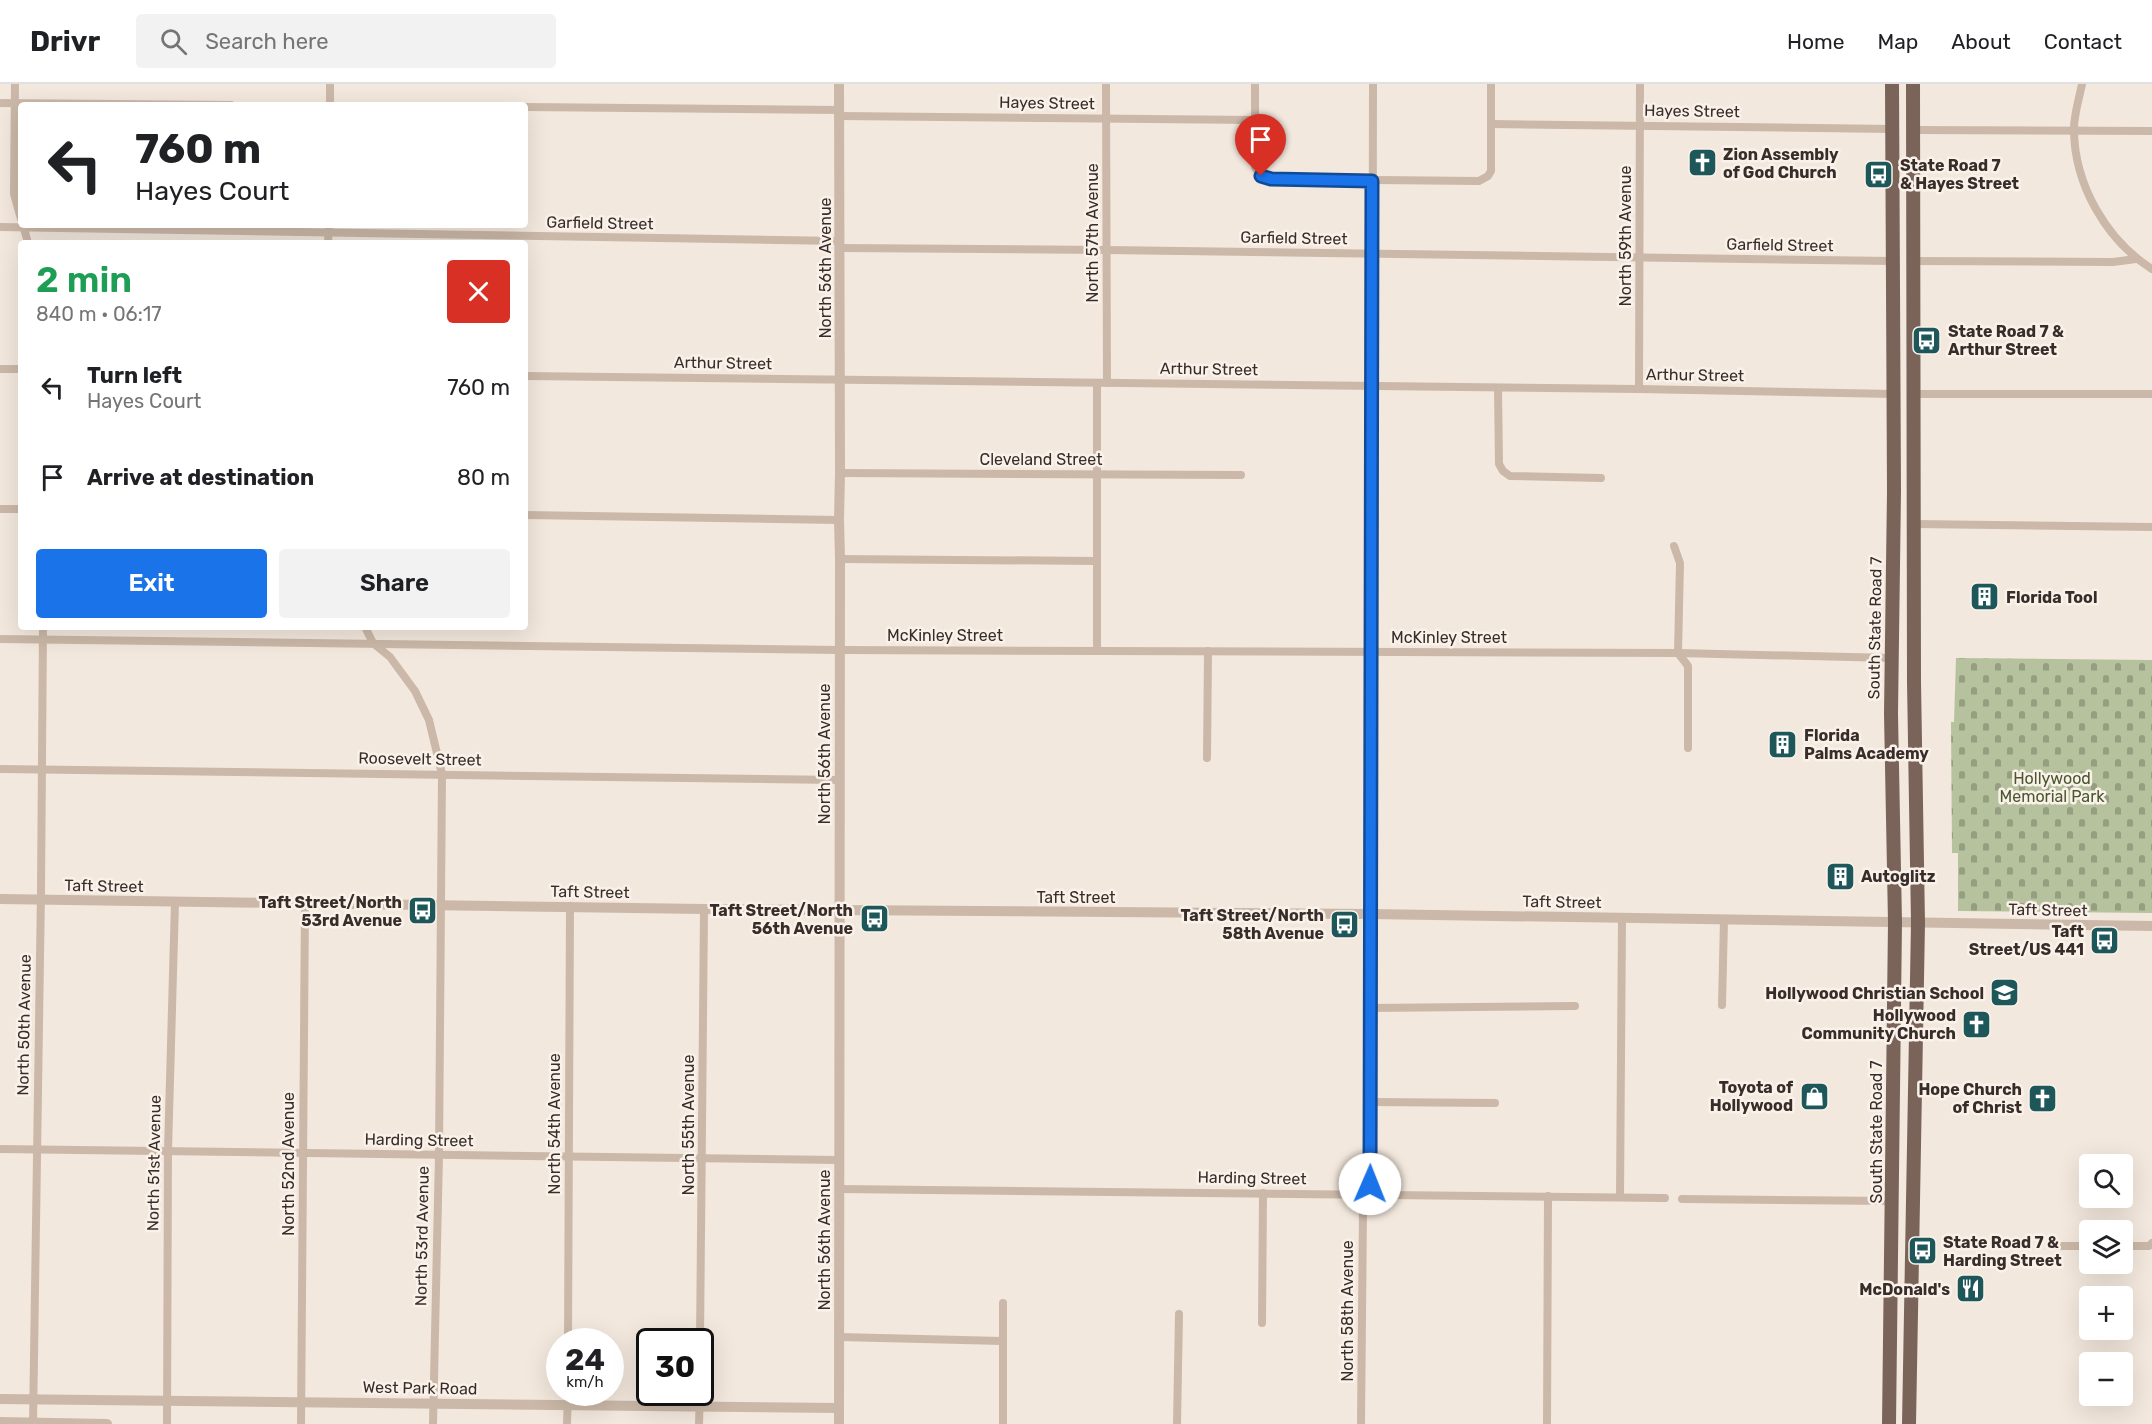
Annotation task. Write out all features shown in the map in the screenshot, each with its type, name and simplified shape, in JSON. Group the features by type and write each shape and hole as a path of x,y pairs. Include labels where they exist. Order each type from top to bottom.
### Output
{"main road":[{"name":"South State Road 7","path":"1889,1424 1895,922 1891,658 1892,84"},
{"path":"1909,1424 1918,923 1914,682 1913,84"},
{"path":"1892,107 1900,122 1913,130"},
{"path":"1892,129 1905,136 1912,154"},
{"path":"1893,501 1903,517 1914,524"},
{"path":"1891,658 1905,665 1914,682"},
{"path":"1893,1155 1900,1166 1912,1173"},
{"path":"1893,1201 1903,1208 1912,1221"},
{"path":"1890,1378 1897,1394 1909,1402"}],"street":[{"path":"15,84 14,194 18,209"},
{"path":"330,84 330,102"},
{"name":"North 56th Avenue","path":"839,84 839,1424"},
{"name":"North 57th Avenue","path":"1106,84 1107,383"},
{"path":"1255,84 1255,167 1261,176 1271,179 1372,181 1479,181 1488,176 1491,171 1491,84"},
{"name":"North 58th Avenue","path":"1361,1424 1363,1209 1370,1184 1371,1102 1373,84"},
{"name":"North 59th Avenue","path":"1639,389 1640,84"},
{"path":"2082,84 2074,130 2080,170 2090,199 2109,229 2136,259 2152,269"},
{"path":"0,103 18,104"},
{"name":"Hayes Street","path":"528,107 1255,120"},
{"name":"Hayes Street","path":"1492,124 1892,129"},
{"path":"1913,130 2152,130"},
{"name":"Garfield Street","path":"0,227 18,225"},
{"name":"Garfield Street","path":"144,228 840,245 1892,261"},
{"path":"1912,261 2113,262 2136,259"},
{"path":"0,369 18,369"},
{"name":"Arthur Street","path":"528,376 1893,394"},
{"path":"1097,383 1097,650"},
{"path":"1498,388 1499,464 1503,471 1510,476 1601,478"},
{"path":"1914,394 2152,394"},
{"name":"Cleveland Street","path":"840,473 1241,476"},
{"path":"0,509 18,509"},
{"path":"528,515 839,520"},
{"path":"1914,524 2152,527"},
{"path":"1674,546 1680,563 1678,653 1688,666 1688,748"},
{"path":"840,560 1097,561"},
{"name":"North 50th Avenue","path":"33,1423 43,630"},
{"path":"366,630 373,643"},
{"name":"McKinley Street","path":"0,639 839,650 1678,653 1891,658"},
{"name":"North 53rd Avenue","path":"373,643 390,657 415,691 429,720 442,774 439,1155 433,1424"},
{"path":"1207,758 1208,651"},
{"name":"Roosevelt Street","path":"0,769 840,780"},
{"name":"Taft Street","path":"0,899 704,909 1370,914 2152,926"},
{"name":"North 51st Avenue","path":"167,1424 168,1151 175,902"},
{"name":"North 52nd Avenue","path":"301,1424 305,904"},
{"name":"North 54th Avenue","path":"568,1328 570,906"},
{"name":"North 55th Avenue","path":"700,1328 704,909"},
{"path":"1620,1197 1622,918"},
{"path":"1722,1005 1724,920"},
{"path":"1370,1008 1575,1006"},
{"path":"1371,1102 1496,1103"},
{"name":"Harding Street","path":"0,1149 839,1160"},
{"name":"Harding Street","path":"839,1189 1665,1198"},
{"path":"1263,1193 1263,1323"},
{"path":"1547,1424 1548,1196"},
{"path":"1682,1199 1893,1201"},
{"path":"2133,1246 2152,1244"},
{"path":"2055,1246 2079,1246"},
{"path":"1002,1424 1003,1303"},
{"path":"1176,1424 1179,1314"},
{"path":"839,1337 1003,1341"},
{"name":"West Park Road","path":"0,1399 546,1405"},
{"path":"567,1424 568,1406"},
{"name":"West Park Road","path":"624,1406 839,1408"},
{"path":"699,1407 699,1424"},
{"path":"0,1422 107,1424"}],"green space":[{"name":"Hollywood Memorial Park","path":"1956,658 2152,660 2152,913 1958,911 1958,853 1952,853 1951,722 1954,722"}],"place":[{"name":"Zion Assembly of God Church","path":"1702,163"},
{"name":"State Road 7 & Hayes Street","path":"1879,174"},
{"name":"State Road 7 & Arthur Street","path":"1927,340"},
{"name":"Florida Tool","path":"1985,597"},
{"name":"Florida Palms Academy","path":"1783,744"},
{"name":"Autoglitz","path":"1840,876"},
{"name":"Taft Street/North 53rd Avenue","path":"423,911"},
{"name":"Taft Street/North 56th Avenue","path":"874,919"},
{"name":"Taft Street/North 58th Avenue","path":"1345,924"},
{"name":"Taft Street/US 441","path":"2105,940"},
{"name":"Hollywood Christian School","path":"2005,993"},
{"name":"Hollywood Community Church","path":"1977,1024"},
{"name":"Toyota of Hollywood","path":"1814,1096"},
{"name":"Hope Church of Christ","path":"2043,1098"},
{"name":"State Road 7 & Harding Street","path":"1922,1251"},
{"name":"McDonald's","path":"1971,1289"}],"route":[{"path":"1261,176 1271,179 1372,181 1370,1184"}]}
